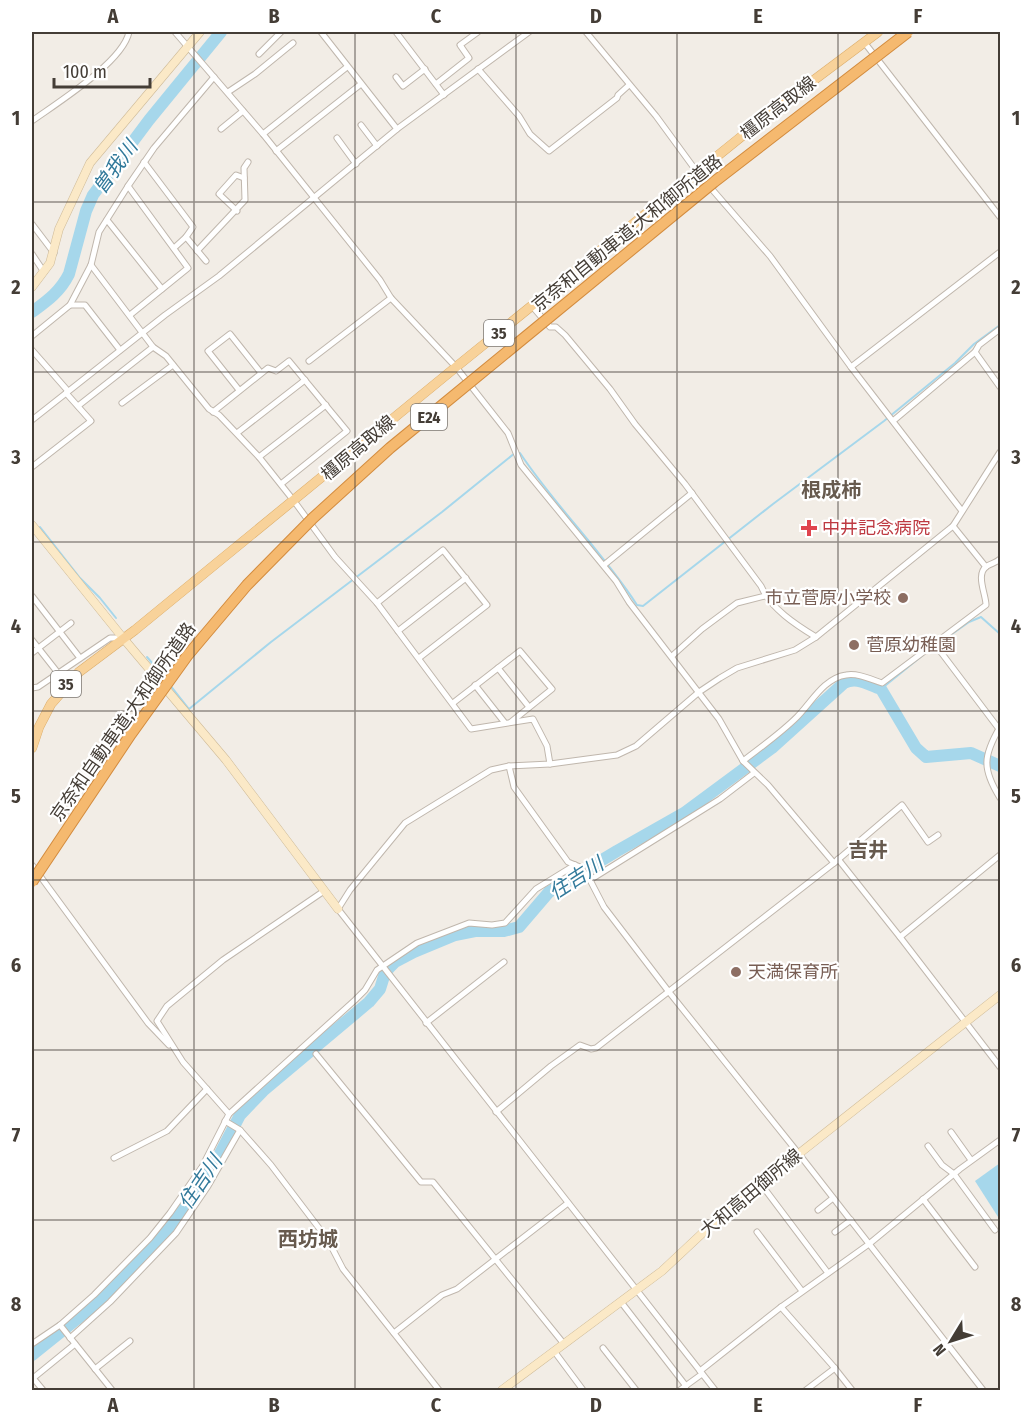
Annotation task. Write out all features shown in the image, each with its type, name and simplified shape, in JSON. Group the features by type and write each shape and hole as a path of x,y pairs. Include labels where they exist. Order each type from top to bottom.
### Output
{"highway":[{"name":"京奈和自動車道;大和御所道路","path":"32,882 130,734 187,656 247,585 313,518 399,441 714,182 908,32"}],"main road":[{"name":"橿原高取線","path":"32,748 44,715 58,694 79,672 294,501 778,106 878,32"}],"street":[{"path":"32,121 110,62 120,50 129,32"},
{"path":"176,32 263,134 380,280 391,298 456,367 508,433 521,465 606,564 628,602 719,719 743,761 836,861 900,937 1000,1066"},
{"path":"32,287 44,272 54,253 59,229 90,163 189,48 200,32"},
{"path":"258,54 281,32"},
{"path":"321,32 397,129"},
{"path":"396,32 444,95"},
{"path":"436,84 470,58 460,45 478,32"},
{"path":"32,420 165,315 219,276 397,129 529,32"},
{"path":"586,32 656,116 697,171 770,256 851,367 962,511"},
{"path":"864,42 1000,217"},
{"path":"228,92 255,74 293,43"},
{"path":"263,134 347,67"},
{"path":"396,77 403,86 425,69"},
{"path":"478,69 519,116 530,134 549,151 617,98 629,85"},
{"path":"32,336 70,305 91,264 99,232 106,220 144,162 213,76"},
{"path":"276,151 361,84"},
{"path":"221,129 243,111"},
{"path":"361,125 377,146"},
{"path":"337,138 356,164"},
{"path":"144,162 193,227 174,248"},
{"path":"196,251 245,201 244,168 248,162"},
{"path":"237,211 219,194 236,175 244,178"},
{"path":"128,186 188,268 130,315"},
{"path":"106,220 162,290"},
{"path":"32,224 54,253"},
{"path":"186,237 207,261"},
{"path":"851,367 1000,252"},
{"path":"32,254 44,272"},
{"path":"91,264 153,347 166,356 213,412 219,415 259,457 353,578 377,603 471,729 533,719 547,746 550,764"},
{"path":"309,361 391,298"},
{"path":"70,305 85,305 120,350"},
{"path":"532,306 550,327 556,327 565,335 692,493 761,586 765,596 797,626 816,637"},
{"path":"891,418 975,352 979,345 1000,329"},
{"path":"239,390 208,351 230,334 261,373"},
{"path":"78,406 153,347"},
{"path":"32,350 91,421 32,467"},
{"path":"975,352 1000,387"},
{"path":"213,412 268,368 276,371 289,362 347,431 280,484"},
{"path":"122,403 173,365"},
{"path":"237,433 305,380"},
{"path":"259,457 326,405"},
{"path":"338,909 350,890 405,823 491,770 509,766 550,764 617,755 636,746 699,692 737,668 795,650 816,637 953,526 1000,452"},
{"path":"606,564 692,493"},
{"path":"32,525 226,760 426,1023 715,1390"},
{"path":"953,526 986,567"},
{"path":"377,603 443,550 487,605 419,658"},
{"path":"743,761 797,717 825,686 836,678 845,675 859,675 882,683 986,605 981,583 983,571 1000,559"},
{"path":"398,631 466,578"},
{"path":"32,596 80,658"},
{"path":"672,656 702,629 737,603 765,596"},
{"path":"32,652 70,622"},
{"path":"32,688 38,687 110,638 123,638"},
{"path":"32,640 58,673"},
{"path":"934,644 1000,728 986,757 986,764 1000,798"},
{"path":"453,703 520,651 552,689 507,723"},
{"path":"498,668 529,707"},
{"path":"476,686 507,723"},
{"path":"509,766 514,787 568,862 580,867 590,880 604,907 669,992 983,1390"},
{"path":"590,880 720,799 754,772"},
{"path":"496,1112 580,1045 591,1049 596,1048 836,861 902,805 928,842 938,835"},
{"path":"900,937 1000,855"},
{"path":"32,1344 60,1325 111,1280 150,1238 202,1167 229,1114 355,1000 365,990 382,965 417,943 439,933 469,923 492,926 505,923 536,889 575,865"},
{"path":"32,866 148,1023 229,1114"},
{"path":"177,1053 157,1021 166,1006 223,960 324,891"},
{"path":"426,1023 504,962"},
{"name":"大和高田御所線","path":"502,1390 674,1261 718,1218 1000,995"},
{"path":"316,1054 421,1182 433,1182 564,1344"},
{"path":"114,1158 167,1131 207,1089"},
{"path":"225,1121 240,1130 271,1165 328,1239 343,1269 439,1390"},
{"path":"70,1338 110,1302 176,1233 208,1186 240,1130"},
{"path":"951,1132 971,1160"},
{"path":"680,1390 781,1307 869,1244 971,1160 1000,1140"},
{"path":"928,1146 942,1165 954,1174 995,1230"},
{"path":"761,1184 828,1273"},
{"path":"818,1210 833,1198"},
{"path":"923,1199 975,1267"},
{"path":"394,1334 442,1295 457,1289 568,1203"},
{"path":"836,1232 850,1220"},
{"path":"757,1232 802,1291"},
{"path":"621,1302 686,1386"},
{"path":"781,1307 852,1390"},
{"path":"60,1325 112,1390"},
{"path":"96,1369 130,1341"},
{"path":"43,1390 32,1378 75,1344"},
{"path":"603,1348 636,1390"},
{"path":"554,1351 583,1390"},
{"path":"806,1390 835,1368"}],"water":[{"path":"1000,1163 1000,1220 975,1181"}],"waterway":[{"name":"曽我川","path":"32,312 57,291 69,274 86,211 93,195 149,120 221,32"},
{"path":"170,685 189,709 271,642 442,512 515,453 520,453 637,605 643,606 884,421 955,363 974,344 1000,325"},
{"path":"40,527 80,578 116,618"},
{"path":"952,634 981,617 1000,634"},
{"path":"881,689 923,655"},
{"path":"147,657 165,678"},
{"name":"住吉川","path":"32,1355 103,1298 163,1236 214,1165 240,1115 263,1091 369,1002 380,989 385,973 395,962 455,935 475,931 504,931 519,927 549,892 684,813 772,748 844,683 853,680 881,689 916,748 926,757 971,753 1000,766"}],"place":[{"name":"中井記念病院","path":"809,528"},
{"name":"市立菅原小学校","path":"903,598"},
{"name":"菅原幼稚園","path":"854,645"},
{"name":"天満保育所","path":"736,972"}],"district":[{"name":"根成柿","path":"831,490"},
{"name":"吉井","path":"868,850"},
{"name":"西坊城","path":"308,1239"}]}
